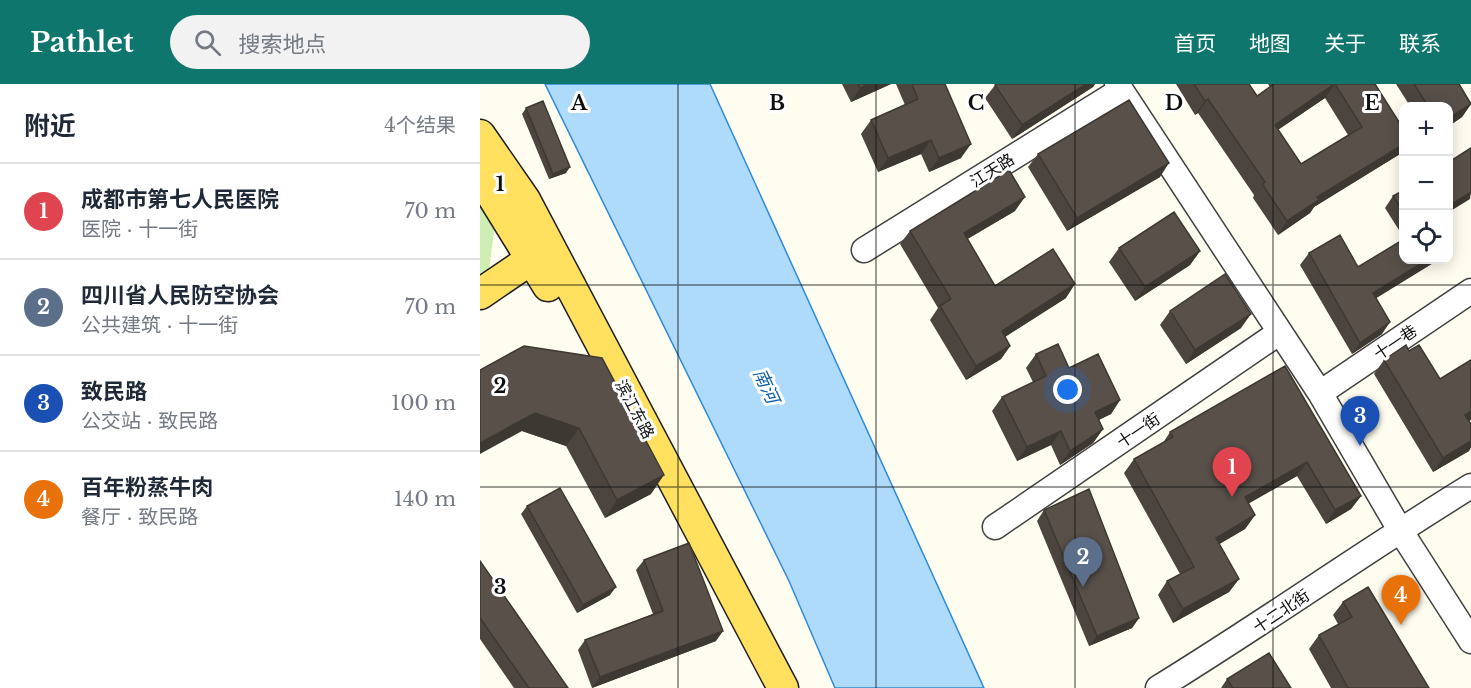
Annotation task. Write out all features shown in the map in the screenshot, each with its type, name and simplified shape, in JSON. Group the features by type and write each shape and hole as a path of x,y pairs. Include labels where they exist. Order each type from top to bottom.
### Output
{"main road":[{"name":"滨江东路","path":"480,135 525,200 540,253 670,494 767,688"},
{"name":"滨江东路","path":"480,176 540,253 783,688"},
{"path":"480,294 540,253"}],"street":[{"name":"江天路","path":"864,250 1119,87"},
{"path":"1119,87 1320,393 1400,530 1471,641"},
{"name":"十一巷","path":"1320,393 1471,291"},
{"name":"十一街","path":"995,527 1280,332"},
{"name":"十二北街","path":"1158,688 1251,631 1400,530 1471,486"}],"green space":[{"path":"480,184 497,209 489,270 480,276"}],"water":[{"name":"南河","path":"545,84 710,84 984,688 835,688 789,581"}],"building":[{"path":"912,84 945,84 971,144 939,158 931,140 888,158 871,120 918,99"},
{"path":"996,84 1086,84 1022,125"},
{"path":"1194,84 1249,84 1257,96 1274,84 1334,84 1275,125 1301,164 1362,127 1335,84 1375,84 1399,122 1399,147 1317,197 1319,200 1287,221 1262,184 1265,182 1208,99 1205,101"},
{"path":"1414,84 1459,84 1471,104 1453,115 1453,102 1425,102"},
{"path":"1129,100 1169,163 1077,218 1038,154"},
{"path":"543,101 570,167 553,174 526,108"},
{"path":"1471,148 1471,192 1453,203 1453,159"},
{"path":"1009,170 1025,197 964,233 995,286 1053,249 1075,284 1002,331 1010,346 976,366 940,306 951,299 910,231"},
{"path":"1399,193 1399,205 1393,196"},
{"path":"1174,212 1200,251 1145,287 1119,248"},
{"path":"1340,235 1358,267 1399,242 1399,264 1420,264 1373,293 1390,322 1360,343 1309,253"},
{"path":"1225,274 1251,314 1195,350 1170,311"},
{"path":"1058,344 1069,368 1098,354 1120,400 1095,412 1103,429 1070,451 1061,431 1027,447 1002,397 1046,376 1036,354"},
{"path":"1406,345 1409,351 1419,345 1440,379 1471,360 1471,411 1465,415 1471,424 1471,441 1443,458 1384,360"},
{"path":"524,346 602,358 664,475 617,500 579,428 535,413 480,443 480,370"},
{"path":"1285,366 1361,496 1335,510 1307,462 1245,497 1255,515 1216,538 1239,579 1183,609 1167,581 1194,567 1134,459 1173,437 1170,432"},
{"path":"560,488 616,587 583,605 527,506"},
{"path":"1089,489 1139,618 1097,636 1044,510"},
{"path":"689,543 723,631 600,677 585,640 663,611 644,560"},
{"path":"480,561 568,688 529,688 480,618"},
{"path":"1368,587 1429,688 1348,688 1319,635 1352,617 1343,602"},
{"path":"1269,653 1291,688 1233,688 1227,679"}],"place":[{"name":"致民路","path":"1360,446"},
{"name":"成都市第七人民医院","path":"1232,497"},
{"name":"四川省人民防空协会","path":"1083,587"},
{"name":"百年粉蒸牛肉","path":"1401,625"}]}
